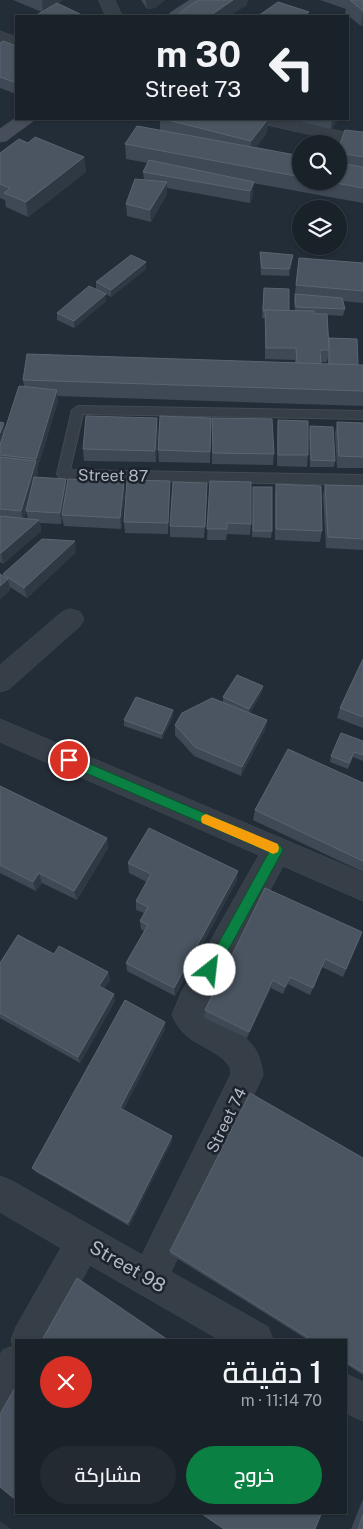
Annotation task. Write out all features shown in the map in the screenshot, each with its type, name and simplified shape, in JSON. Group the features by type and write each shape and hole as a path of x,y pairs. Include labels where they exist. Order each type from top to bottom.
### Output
{"street":[{"path":"107,0 114,15"},
{"path":"178,15 200,0"},
{"path":"0,36 15,42"},
{"path":"0,137 26,120"},
{"path":"268,120 334,135"},
{"path":"0,681 71,619"},
{"path":"0,730 363,887"},
{"name":"Street 74","path":"149,1278 247,1075 245,1060 236,1050 193,1024 188,1015 192,1004 277,850"},
{"name":"Street 98","path":"0,1193 253,1339"},
{"path":"30,1339 84,1241"},
{"path":"0,1392 15,1365"},
{"path":"347,1394 363,1402"}],"lane":[{"name":"Street 87","path":"363,415 78,410 63,474 363,480"}],"building":[{"path":"199,0 233,0 211,15 178,15"},
{"path":"350,0 363,0 363,11"},
{"path":"278,2 309,12 305,15 259,15"},
{"path":"57,3 82,15 37,15"},
{"path":"3,41 15,46 14,82 0,77 0,43"},
{"path":"168,120 267,120 251,141"},
{"path":"137,126 292,154 292,175 125,144"},
{"path":"345,130 363,132 363,157 347,154 347,135 343,135"},
{"path":"35,137 84,157 26,202 4,193 10,188 0,184 0,153 19,139 28,143"},
{"path":"149,160 254,182 250,191 143,172"},
{"path":"347,164 363,167 363,188 347,185"},
{"path":"135,179 167,182 150,210 126,204"},
{"path":"260,252 293,255 289,269 262,268"},
{"path":"131,255 146,262 111,290 96,282"},
{"path":"299,258 363,263 363,291 296,285"},
{"path":"89,286 106,294 74,321 57,313"},
{"path":"264,288 289,289 289,311 263,311"},
{"path":"295,294 342,298 345,309 296,307"},
{"path":"265,310 314,311 314,314 327,314 329,350 320,350 321,364 297,363 296,348 266,348"},
{"path":"329,338 357,339 358,365 329,364"},
{"path":"27,354 363,365 363,391 23,380"},
{"path":"19,386 57,390 36,459 0,455 0,445"},
{"path":"86,416 157,418 155,451 83,449"},
{"path":"160,416 211,418 210,452 158,450"},
{"path":"212,418 272,419 274,454 213,453"},
{"path":"278,420 308,421 308,455 278,455"},
{"path":"0,422 4,423 0,433"},
{"path":"337,422 363,423 363,457 339,456"},
{"path":"310,426 333,427 335,461 311,460"},
{"path":"0,457 36,461 21,511 0,509"},
{"path":"34,477 66,479 60,513 26,511"},
{"path":"68,479 124,482 120,518 62,515"},
{"path":"127,480 170,481 168,523 124,522"},
{"path":"210,481 251,482 251,524 227,523 227,529 207,529"},
{"path":"173,482 207,483 205,527 170,526"},
{"path":"276,484 321,486 322,531 276,529"},
{"path":"325,485 363,486 363,539 328,537"},
{"path":"253,487 272,487 272,531 253,531"},
{"path":"0,516 39,520 0,553"},
{"path":"42,539 75,541 24,588 3,574"},
{"path":"0,574 8,579 0,586"},
{"path":"363,659 363,717 340,708"},
{"path":"237,675 263,686 249,709 223,697"},
{"path":"136,697 173,710 162,734 124,720"},
{"path":"212,698 267,720 242,767 195,747 175,725 182,713"},
{"path":"341,733 363,741 363,755 354,752 349,763 331,756"},
{"path":"288,749 363,783 363,861 255,810"},
{"path":"0,786 107,838 74,891 39,873 33,882 0,865"},
{"path":"149,828 238,871 174,988 126,963 148,925 140,921 148,907 136,901 151,874 128,863"},
{"path":"265,888 362,932 346,969 325,959 313,988 290,977 285,987 273,980 249,1032 205,1010"},
{"path":"18,935 54,954 59,946 108,972 99,986 114,994 78,1057 0,1013 0,963"},
{"path":"125,1000 165,1022 120,1108 172,1136 128,1223 32,1168"},
{"path":"250,1093 363,1158 363,1372 347,1363 347,1339 310,1339 170,1251"},
{"path":"77,1278 167,1339 43,1339"},
{"path":"15,1388 15,1499 0,1487 0,1414"},
{"path":"202,1514 321,1514 315,1529 224,1529"},
{"path":"363,1515 363,1529 358,1529"}],"slow traffic":[{"path":"206,819 273,848"}],"route":[{"path":"69,760 277,850 210,970"}]}
